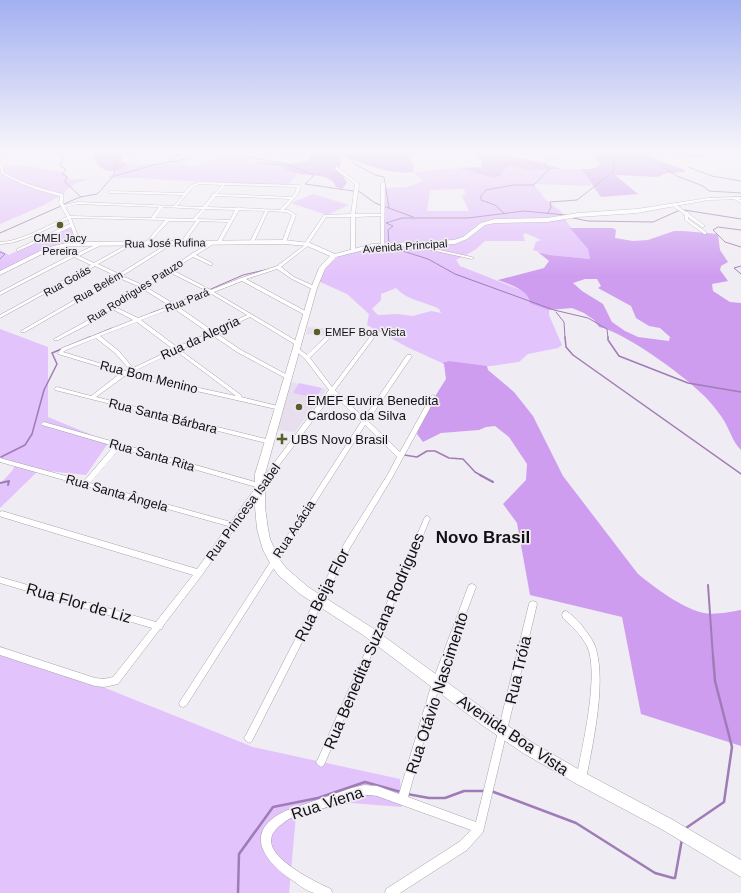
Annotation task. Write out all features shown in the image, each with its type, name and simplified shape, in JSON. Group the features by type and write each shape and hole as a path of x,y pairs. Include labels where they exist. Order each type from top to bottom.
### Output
{"street":[{"path":"51,193 62,195 61,203 69,217 79,244"},
{"path":"135,193 185,194"},
{"path":"184,242 215,193"},
{"path":"282,211 297,193"},
{"path":"353,250 353,216 355,193"},
{"path":"383,193 384,246"},
{"path":"175,206 185,194"},
{"path":"213,195 292,198"},
{"path":"738,198 741,202"},
{"name":"Avenida Principal","path":"334,256 353,250 384,246 413,245 459,240 483,224 492,221 514,219 547,220 575,215 637,211 708,199 738,198"},
{"path":"63,206 78,203 238,208 293,213 284,242"},
{"path":"674,205 703,226"},
{"path":"153,218 162,206"},
{"path":"216,242 238,208"},
{"path":"252,242 267,210"},
{"path":"687,214 686,219 705,233"},
{"path":"314,288 292,278 278,268 307,244 325,216 383,215"},
{"path":"0,244 23,238 69,217 231,221"},
{"path":"147,243 168,219"},
{"path":"18,250 71,225"},
{"name":"Rua Belém","path":"23,331 119,276 173,242"},
{"name":"Rua Rodrigues Patuzo","path":"56,339 111,307 192,255 216,242"},
{"name":"Rua José Rufina","path":"0,273 48,249 79,244 284,242 307,244 334,256"},
{"name":"Rua Goiás","path":"0,317 96,265 133,243"},
{"path":"0,294 75,255 100,244"},
{"path":"413,245 472,258"},
{"path":"60,246 75,255 143,287 174,306 258,363 289,378"},
{"path":"192,255 210,264"},
{"path":"274,560 265,540 261,523 260,474 314,288 324,265 334,256"},
{"name":"Rua Pará","path":"97,336 242,278 278,268"},
{"path":"168,270 210,291 298,347 332,390 400,456"},
{"path":"242,278 307,314"},
{"path":"111,307 137,320 242,399"},
{"name":"Rua da Alegria","path":"91,398 126,373 249,316"},
{"path":"307,358 334,332"},
{"name":"Rua Princesa Isabel","path":"0,651 95,682 110,683 119,678 199,573 260,486 374,335"},
{"path":"97,336 117,352 132,370"},
{"name":"Rua Bom Menino","path":"97,336 64,349 60,353 126,373 280,408"},
{"name":"Rua Acácia","path":"183,703 274,560 409,356"},
{"name":"Rua Santa Bárbara","path":"57,389 270,442"},
{"name":"Rua Beija Flor","path":"249,738 318,601 353,536 433,397"},
{"name":"Rua Santa Rita","path":"44,424 260,486"},
{"path":"85,484 119,445"},
{"name":"Rua Santa Ângela","path":"0,460 234,525"},
{"name":"Rua Princesa Isabel","path":"2,514 199,573"},
{"name":"Rua Benedita Suzana Rodrigues","path":"321,762 427,519"},
{"name":"Avenida Boa Vista","path":"274,560 297,584 318,601 376,638 436,683 549,761 667,825 741,869"},
{"name":"Rua Flor de Liz","path":"0,580 159,626"},
{"name":"Rua Otávio Nascimento","path":"402,800 436,683 472,587"},
{"name":"Rua Tróia","path":"479,828 534,604"},
{"path":"566,614 585,636 594,656 591,722 581,779"},
{"name":"Rua Viena","path":"328,893 303,881 272,857 267,847 266,839 270,827 278,820 294,812 362,791 375,790 479,828"},
{"path":"390,893 464,846 479,828"}],"shaded area":[{"path":"0,193 65,193 42,206 0,224"},
{"path":"382,193 430,193 427,211 469,211 462,196 466,194 465,193 540,193 545,199 562,212 566,221 588,249 590,259 549,255 533,250 536,242 541,240 525,233 523,235 525,241 485,241 475,250 456,260 460,266 521,290 527,295 531,303 549,310 549,315 562,345 558,348 528,354 519,362 491,366 478,366 449,361 442,363 407,347 367,325 369,314 347,294 318,281 332,262 346,252 385,243","holes":["396,288 406,296 439,309 441,313 431,311 413,316 398,314 378,315 372,309 381,300 381,294"]},
{"path":"598,193 636,193 638,194 601,197"},
{"path":"313,194 349,205 327,215 291,203"},
{"path":"69,225 75,234 75,242 48,252 0,275 0,250 9,255"},
{"path":"570,228 613,228 616,230 615,238 633,241 648,240 674,231 718,234 720,250 728,262 721,266 720,270 728,281 712,284 713,291 730,302 741,303 741,450 735,443 723,419 716,409 681,375 667,365 623,337 610,330 599,327 594,320 584,313 572,308 549,310 530,303 529,298 522,291 498,280 544,268 549,261 538,252 549,255 590,259 588,249","holes":["585,279 597,279 601,286 598,288 631,306 636,318 649,326 660,328 670,337 669,341 638,337 625,331 612,322 603,304 582,291 573,283"]},
{"name":"EMEF Boa Vista","path":"308,327 331,329 326,336 306,334"},
{"path":"0,329 48,347 48,417 109,442 86,475 39,470 0,508 0,484 15,466 0,460"},
{"path":"449,361 487,366 488,370 514,392 533,416 563,476 638,574 669,597 696,611 713,614 741,610 741,746 641,714 622,617 530,595 517,523 503,504 526,480 527,464 509,437 495,426 486,427 479,430 441,433 423,442 417,434 420,420 446,379 444,364 442,363"},
{"name":"EMEF Euvira Benedita Cardoso da Silva","path":"290,382 327,389 295,432 277,430"},
{"path":"299,383 322,388 316,398 293,393"},
{"path":"0,646 253,747 400,779 402,807 351,803 296,815 289,893 0,893"}],"waterway":[{"path":"76,193 81,197"},
{"path":"81,197 98,193"},
{"path":"361,193 375,203 413,217"},
{"path":"387,193 389,208"},
{"path":"484,193 481,196 481,200 495,205 504,213"},
{"path":"548,213 551,207 550,202 577,200 586,193"},
{"path":"736,193 741,193"},
{"path":"64,204 81,197"},
{"path":"0,233 61,206"},
{"path":"573,218 588,221 653,222 680,210"},
{"path":"684,210 741,219"},
{"path":"504,213 524,211 566,215"},
{"path":"389,244 388,230 393,226 386,223 402,218 468,218 504,213"},
{"path":"741,230 718,227 713,230 725,242 741,247"},
{"path":"390,247 428,259 455,274 554,310 588,318 607,329 608,338"},
{"path":"0,252 5,254 0,259"},
{"path":"741,266 734,268 741,274"},
{"path":"211,289 243,275 269,269"},
{"path":"175,303 204,292"},
{"path":"151,313 170,306"},
{"path":"556,312 564,322 565,338"},
{"path":"88,338 112,328"},
{"path":"1,457 25,445 32,434 44,390 57,364 52,353 90,337"},
{"path":"565,337 566,347 573,355 741,474"},
{"path":"608,338 619,356 688,383 741,392"},
{"path":"404,455 417,457 427,451 435,451 449,458 463,459 475,472 482,476"},
{"path":"480,475 493,482"},
{"path":"0,483 9,481 8,485"},
{"path":"708,585 713,657"},
{"path":"686,828 724,802 732,747 715,681 713,656"},
{"path":"238,893 239,854 273,807 318,798 365,782 401,792"},
{"path":"407,794 429,798 445,798 464,791 485,791"},
{"path":"491,791 576,823 655,873 673,878 675,878 682,839"}],"place":[{"name":"CMEI Jacy Pereira","path":"60,225"},
{"name":"EMEF Boa Vista","path":"317,332"},
{"name":"EMEF Euvira Benedita Cardoso da Silva","path":"299,407"},
{"name":"UBS Novo Brasil","path":"282,439"}],"district":[{"name":"Novo Brasil","path":"483,537"}]}
